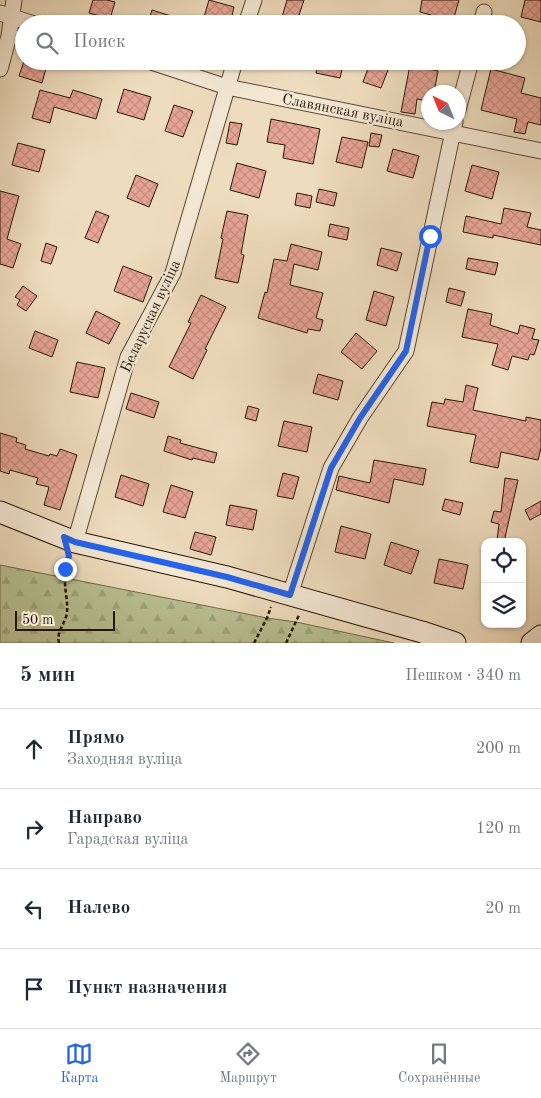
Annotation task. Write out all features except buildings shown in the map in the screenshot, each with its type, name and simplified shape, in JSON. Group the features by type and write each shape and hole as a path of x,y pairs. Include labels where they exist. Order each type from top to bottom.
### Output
{"street":[{"path":"0,69 9,36 6,15 14,0"},
{"path":"249,15 254,0"},
{"name":"Славянская вуліца","path":"175,70 227,87 421,121"},
{"name":"Беларуская вуліца","path":"69,540 128,357 173,273 232,70"},
{"path":"465,85 469,70"},
{"path":"290,596 331,468 360,418 406,351 453,130"},
{"name":"Славянская вуліца","path":"465,130 541,151"},
{"path":"0,512 69,540 227,577 455,643"},
{"path":"532,643 541,636"}],"path":[{"path":"59,643 58,637 66,617 68,601 65,569 69,556 69,540"},
{"path":"254,643 267,618 290,596"},
{"path":"286,643 290,596"}],"green space":[{"path":"0,565 267,618 296,622 394,643 0,643"}],"route":[{"path":"65,569 69,556 64,537 75,542 227,577 290,595 331,468 360,418 406,351 430,236"}]}
